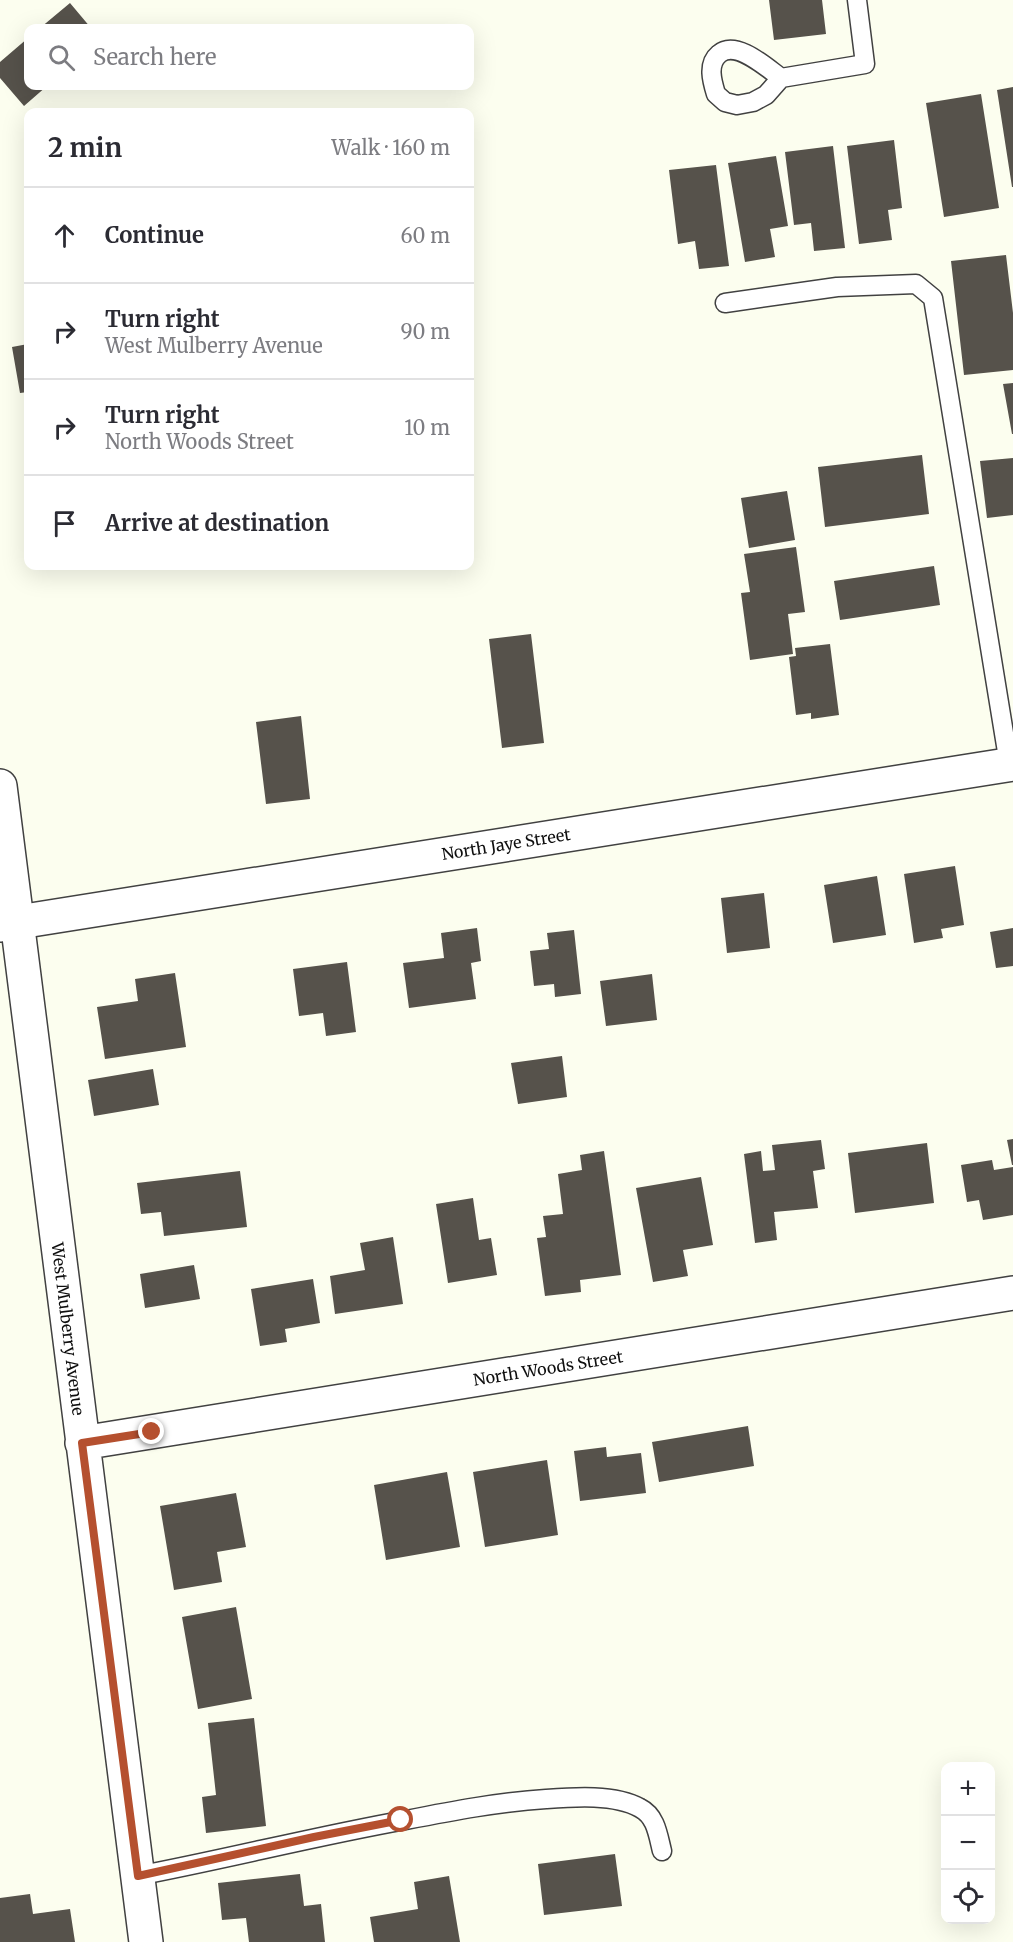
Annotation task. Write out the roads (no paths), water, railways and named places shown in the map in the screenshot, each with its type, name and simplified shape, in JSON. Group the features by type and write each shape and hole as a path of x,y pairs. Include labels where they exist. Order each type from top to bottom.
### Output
{"street":[{"name":"North Jaye Street","path":"8,923 1011,764"},
{"name":"West Mulberry Avenue","path":"0,786 8,923 82,1443 146,1942"},
{"name":"North Woods Street","path":"82,1443 1013,1293"}],"lane":[{"path":"781,78 865,64 857,0"},
{"path":"725,303 837,287 916,284 933,298 1011,764"},
{"path":"138,1876 314,1837 423,1816 508,1802 566,1798 609,1799 641,1808 654,1820 662,1851"}]}
